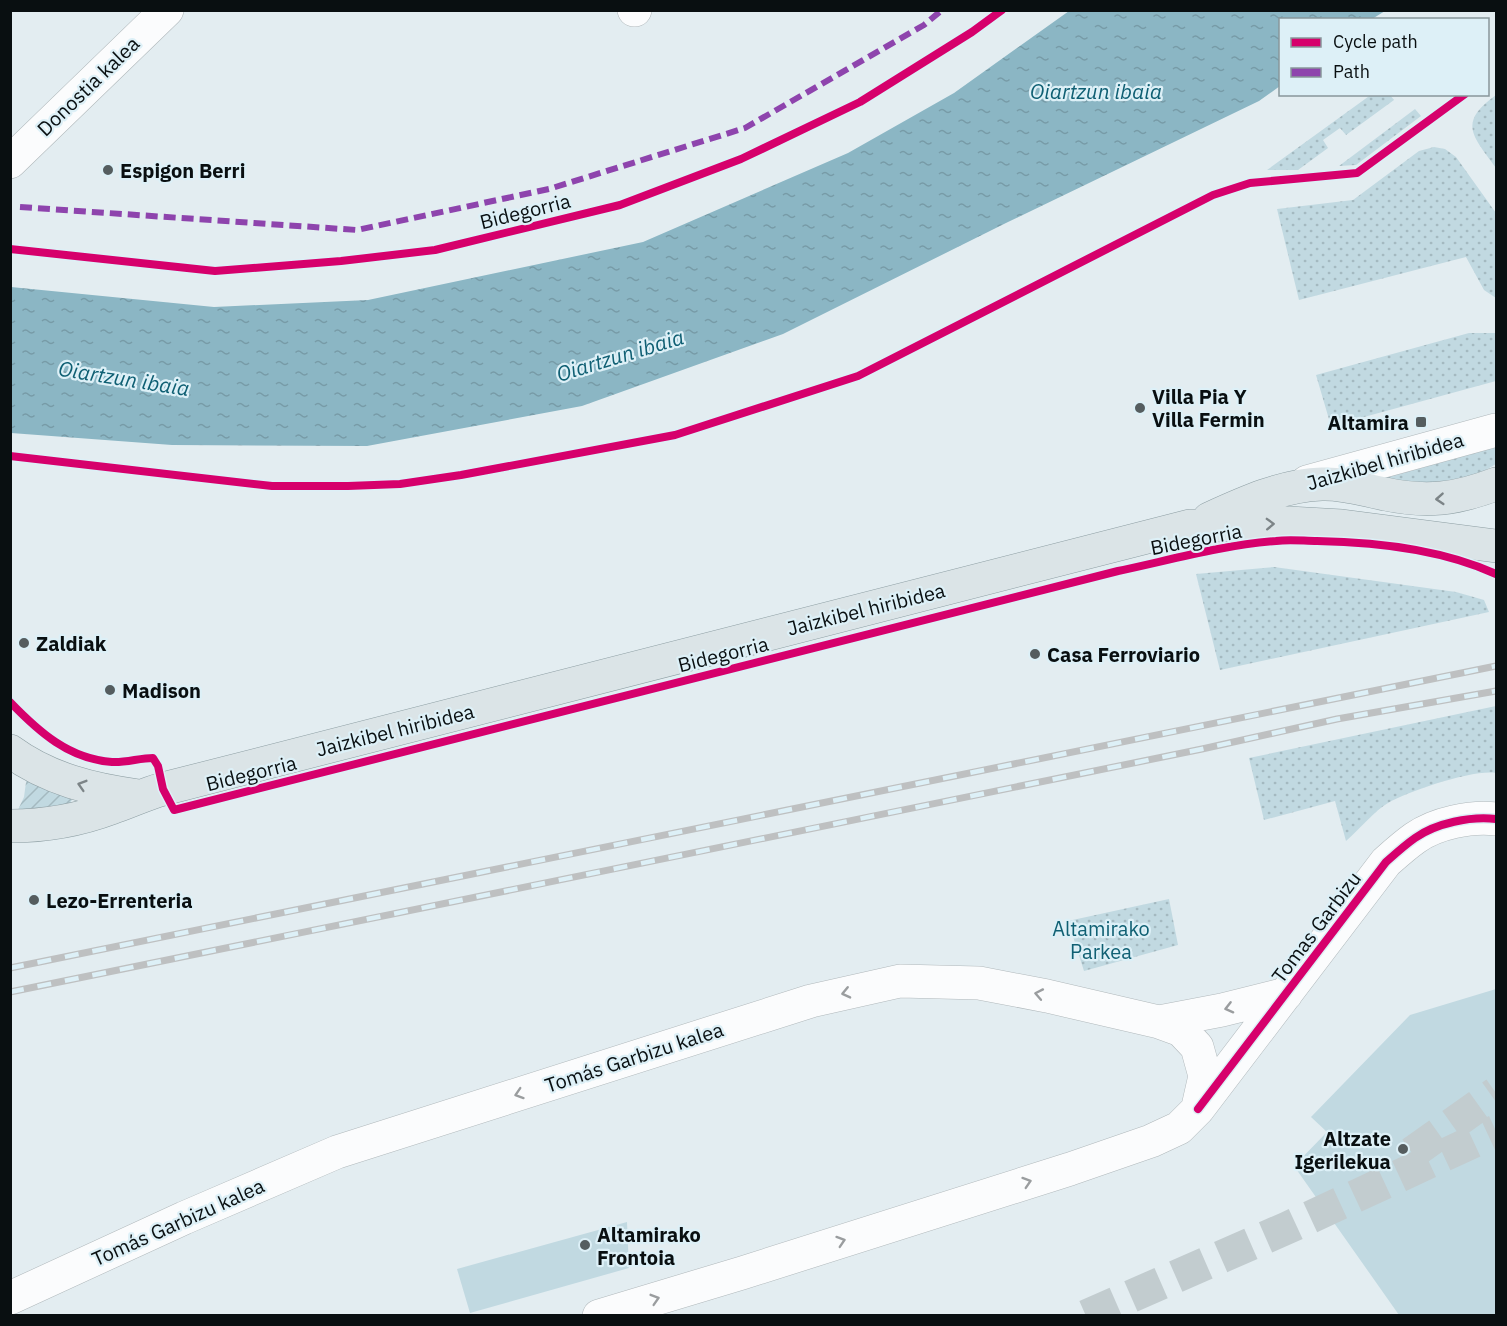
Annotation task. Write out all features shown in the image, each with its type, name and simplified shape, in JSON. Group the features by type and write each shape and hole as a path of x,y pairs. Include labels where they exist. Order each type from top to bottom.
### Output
{"main road":[{"path":"1190,526 1275,493 1324,483 1414,499 1441,500 1468,495 1497,484"},
{"name":"Jaizkibel hiribidea","path":"10,826 55,823 84,817 139,796 1190,526 1288,524 1342,526 1497,546"},
{"name":"Jaizkibel hiribidea","path":"10,750 37,768 61,779 100,791 139,796"}],"street":[{"name":"Donostia kalea","path":"10,162 167,10"},
{"name":"Jaizkibel hiribidea","path":"1275,493 1364,465 1497,430"},
{"name":"Tomas Garbizu","path":"1198,1109 1386,862 1415,837 1432,829 1459,822 1497,819"},
{"name":"Tomás Garbizu kalea","path":"10,1298 184,1218 337,1152 811,1001 900,981 979,983 1159,1022 1222,1010 1286,994"},
{"path":"599,1316 1141,1144 1179,1128 1198,1109 1205,1076 1197,1047 1181,1030 1159,1022"}],"green space":[{"path":"1496,95 1496,168 1476,138 1473,122 1476,114"},
{"path":"1369,96 1391,96 1394,100 1346,135 1340,128 1323,140 1328,148 1298,170 1267,170"},
{"path":"1415,109 1421,116 1356,165 1339,166"},
{"path":"1434,147 1445,149 1456,157 1496,213 1496,298 1484,290 1466,257 1299,300 1277,209 1353,200 1419,151"},
{"path":"1469,333 1496,333 1496,381 1331,426 1316,375"},
{"path":"1496,442 1496,464 1467,481 1439,486 1370,476"},
{"path":"1274,567 1456,592 1484,600 1489,612 1220,670 1196,574"},
{"path":"1496,706 1496,773 1473,774 1426,787 1398,798 1377,811 1346,841 1335,801 1264,820 1249,758"},
{"path":"27,775 67,794 72,800 67,808 16,814 24,797"},
{"name":"Altamirako Parkea","path":"1169,899 1178,945 1084,971 1068,921"},
{"name":"Altzate Igerilekua","path":"1496,989 1496,1315 1399,1315 1294,1166 1327,1132 1311,1117 1410,1015"},
{"name":"Altamirako Frontoia","path":"627,1222 629,1268 470,1313 457,1269"}],"water":[{"name":"Oiartzun ibaia","path":"1069,11 1385,11 1374,18 1279,18 1279,87 1259,101 783,334 582,406 367,446 172,445 11,433 11,287 214,307 368,300 643,242 848,153 954,93"}],"tunnel":[{"path":"1412,1153 1496,1093"},
{"path":"1086,1316 1287,1228 1496,1131"}],"railway":[{"path":"10,968 1496,666"},
{"path":"10,992 1202,749 1337,719 1496,691"}],"marked path":[{"path":"20,207 357,230 549,189 745,128 924,25 942,10"}],"cycle path":[{"name":"Bidegorria","path":"10,249 215,271 341,261 435,250 620,205 741,159 860,102 972,32 1002,10"},
{"path":"10,456 272,486 348,486 400,484 461,475 675,435 858,376 1213,195 1250,183 1357,173 1462,96"},
{"name":"Bidegorria","path":"10,702 32,724 68,750 82,756 112,762 153,758 158,766 163,789 174,810 1118,571 1216,549 1286,540 1386,545 1453,558 1496,574"},
{"path":"1198,1109 1386,862 1415,838 1433,828 1465,820 1496,819"}],"place":[{"name":"Espigon Berri","path":"108,170"},
{"name":"Villa Pia Y Villa Fermin","path":"1140,408"},
{"name":"Altamira","path":"1421,422"},
{"name":"Zaldiak","path":"24,643"},
{"name":"Casa Ferroviario","path":"1035,654"},
{"name":"Madison","path":"110,690"},
{"name":"Lezo-Errenteria","path":"34,900"},
{"name":"Altzate Igerilekua","path":"1403,1149"},
{"name":"Altamirako Frontoia","path":"585,1245"}]}
